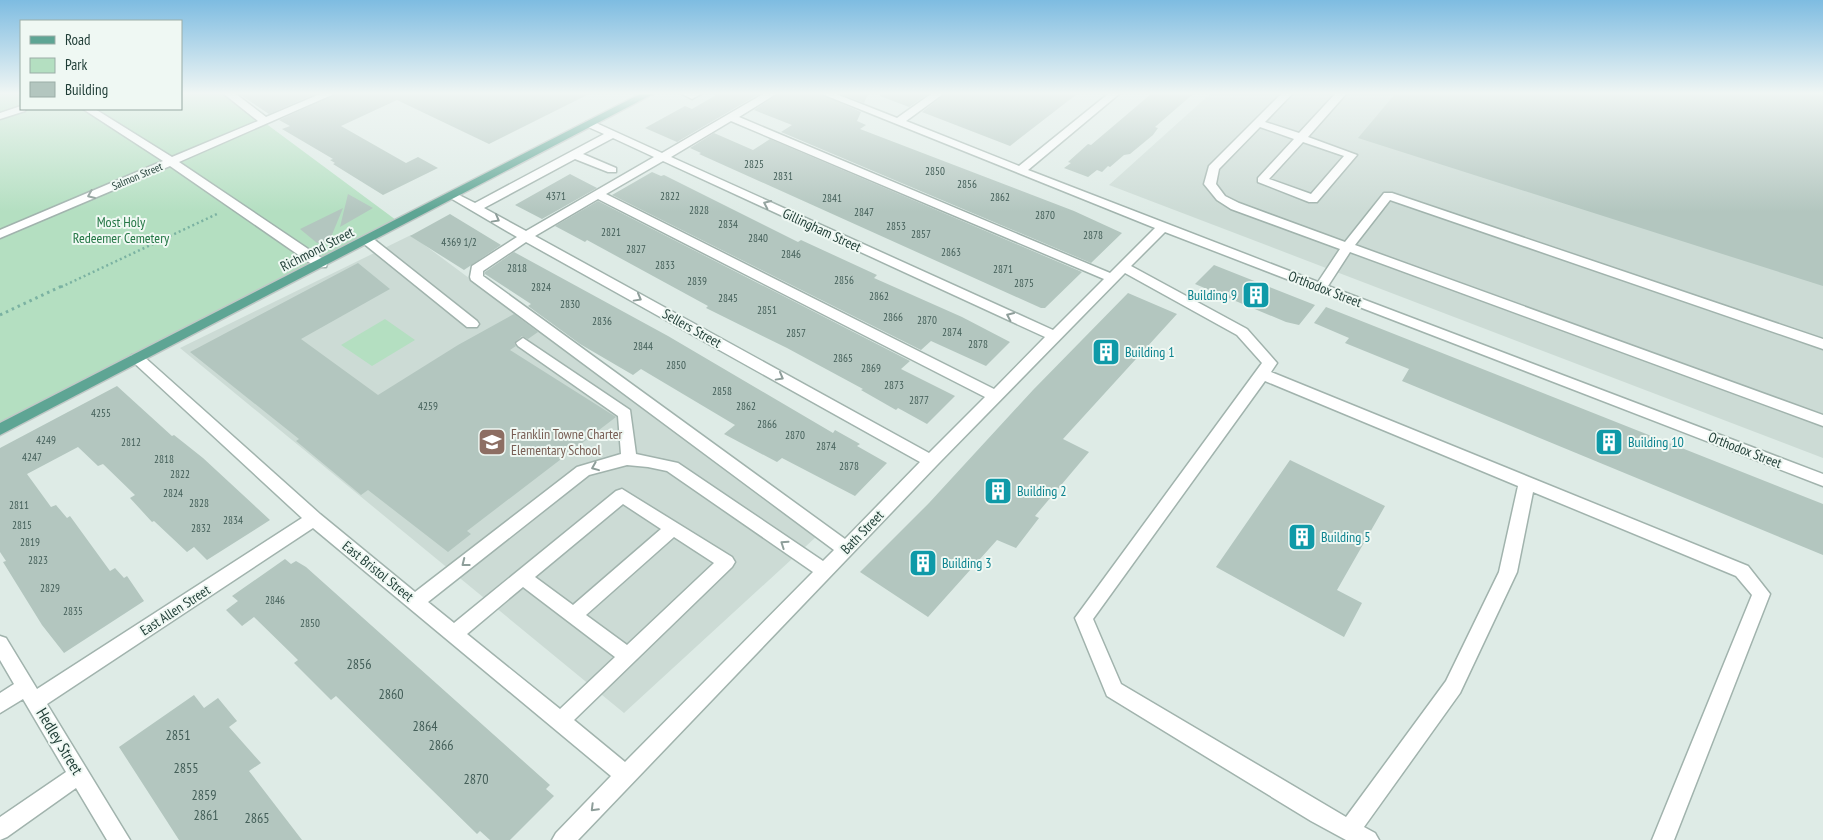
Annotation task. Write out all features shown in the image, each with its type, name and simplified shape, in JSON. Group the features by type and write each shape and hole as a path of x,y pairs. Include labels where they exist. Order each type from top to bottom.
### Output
{"main road":[{"name":"Richmond Street","path":"0,430 572,133"}],"street":[{"path":"127,133 171,161 321,264"},
{"name":"Salmon Street","path":"0,234 237,133"},
{"path":"703,133 526,236 478,269 476,278 846,548"},
{"path":"768,133 1118,272 1242,332 1270,363 1084,618 1114,690 1318,814 1368,840"},
{"name":"Orthodox Street","path":"930,133 1163,226 1823,480"},
{"path":"1022,170 1067,133"},
{"path":"1248,133 1213,168 1210,184 1221,198 1235,206 1823,421"},
{"path":"1287,133 1301,138 1351,155 1313,199 1262,180 1301,138 1305,133"},
{"path":"475,208 613,134"},
{"name":"Gillingham Street","path":"613,134 1054,336"},
{"path":"575,154 612,170"},
{"path":"598,195 995,396"},
{"path":"1321,287 1347,247 1388,195 1823,344"},
{"name":"Sellers Street","path":"453,196 931,461"},
{"name":"Bath Street","path":"563,840 931,461 1163,226"},
{"path":"367,240 472,324"},
{"path":"523,343 625,414 629,458"},
{"name":"East Bristol Street","path":"137,358 314,519 626,775"},
{"path":"1262,374 1742,571 1761,594 1663,840"},
{"path":"415,602 583,472 606,463 629,458 652,460 672,467 824,571"},
{"path":"1349,830 1453,687 1508,572 1527,483"},
{"path":"454,634 622,495 726,562 560,721"},
{"name":"East Allen Street","path":"0,704 31,693 314,519"},
{"path":"574,616 673,528"},
{"path":"522,577 628,656"},
{"name":"Hedley Street","path":"0,644 119,840"},
{"path":"0,830 80,774"}],"path":[{"path":"0,315 236,205"}],"shaded area":[{"path":"1166,133 1823,133 1823,458 1109,185"},
{"name":"Franklin Towne Charter Elementary School","path":"411,235 817,536 624,713 180,348"}],"green space":[{"name":"Most Holy Redeemer Cemetery","path":"0,133 279,133 400,223 0,430"},
{"path":"385,319 415,340 372,366 341,345"}],"building":[{"path":"289,133 354,133 406,163 418,157 438,168 383,195 333,164 335,163 330,160 333,159"},
{"path":"466,133 511,133 489,144"},
{"path":"657,133 692,133 677,142"},
{"path":"714,133 753,150 770,139 1082,272 1045,308 1041,308 699,154 701,153 690,148"},
{"path":"784,133 871,133 1074,211 1122,233 1091,263"},
{"path":"977,133 1026,133 1010,146"},
{"path":"1105,133 1154,133 1130,154 1124,155 1102,172 1097,170 1088,177 1064,168 1088,144 1091,145"},
{"path":"1362,133 1823,133 1823,286 1358,138"},
{"path":"652,172 661,176 664,175 798,242 801,240 877,275 874,278 962,317 1010,342 986,366 931,341 921,350 612,195"},
{"path":"570,174 597,188 542,219 515,205"},
{"path":"348,194 373,208 340,227"},
{"path":"598,201 910,361 901,369 955,396 927,424 898,408 896,410 861,390 863,389 787,348 706,308 708,306 587,240 585,242 555,226"},
{"path":"343,208 329,242 317,243 300,229"},
{"path":"450,214 501,245 464,270 410,236"},
{"path":"514,252 668,336 833,433 835,430 860,444 857,446 887,463 855,496 782,458 777,462 724,434 735,425 641,369 633,375 580,344 528,306 531,304 485,274 485,272"},
{"name":"Franklin Towne Charter Elementary School","path":"358,263 390,289 301,339 378,395 458,345 514,314 538,332 528,339 522,336 514,343 516,346 510,350 616,417 467,531 471,534 448,552 368,490 361,495 296,441 299,439 190,352"},
{"name":"Building 9","path":"1214,265 1315,305 1299,325 1286,322 1195,284"},
{"path":"1128,293 1177,314 1063,439 1089,452 1035,516 1039,518 1016,548 997,540 928,617 860,572 929,503 1033,390"},
{"name":"Building 10","path":"1326,307 1823,504 1823,555 1402,381 1409,369 1345,343 1349,338 1314,323"},
{"path":"117,386 172,436 174,435 203,458 270,520 207,560 194,547 187,552 154,521 152,522 130,498 135,495 103,464 98,466 78,447 27,474 51,507 56,505 67,518 70,516 110,571 115,568 124,578 127,576 144,601 64,653 42,625 3,562 6,561 0,552 0,448"},
{"name":"Building 5","path":"1290,460 1385,506 1337,590 1362,603 1344,637 1216,567"},
{"path":"285,559 291,564 296,561 306,567 550,785 546,789 554,796 510,840 490,840 480,831 477,834 336,696 331,700 294,663 298,660 254,617 242,626 226,610 238,601 232,596"},
{"path":"194,695 204,708 218,698 237,721 229,727 261,763 249,771 302,840 179,840 119,747"}],"place":[{"name":"Building 9","path":"1256,295"},
{"name":"Building 1","path":"1106,352"},
{"name":"Franklin Towne Charter Elementary School","path":"492,442"},
{"name":"Building 10","path":"1609,442"},
{"name":"Building 2","path":"998,491"},
{"name":"Building 5","path":"1302,537"},
{"name":"Building 3","path":"923,563"}]}
